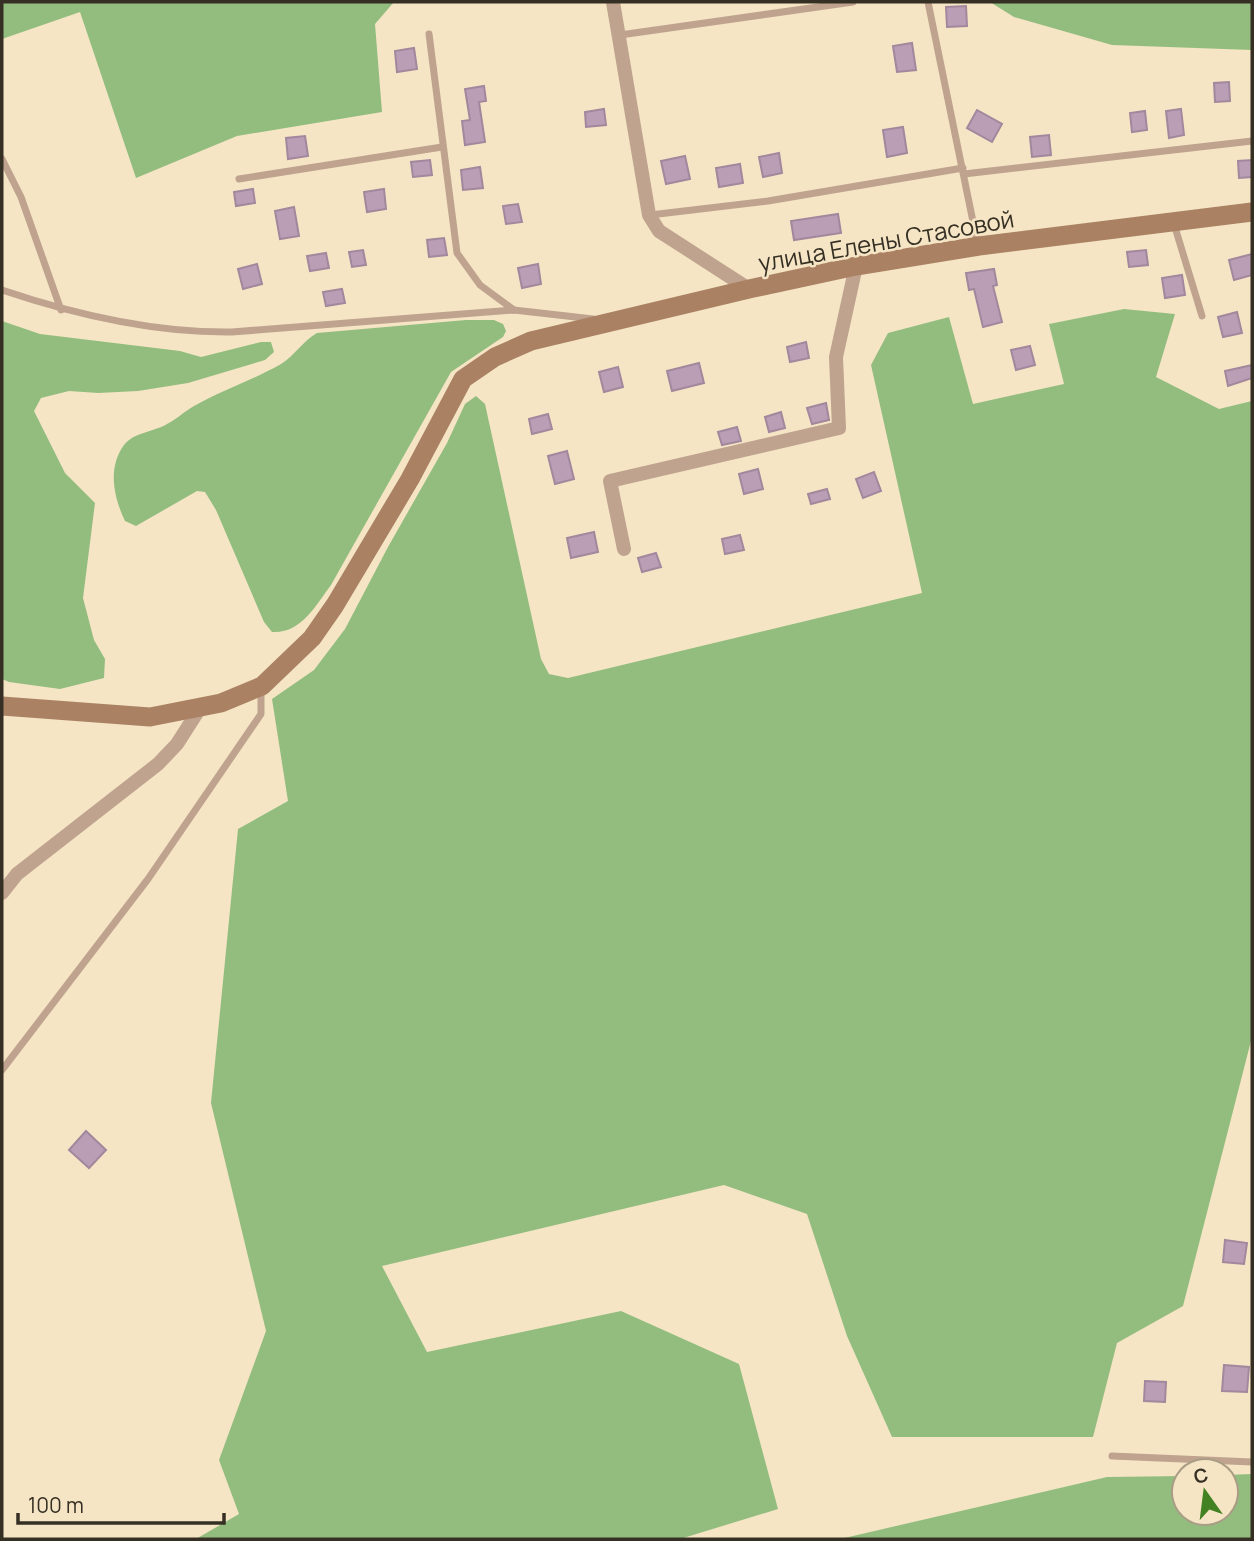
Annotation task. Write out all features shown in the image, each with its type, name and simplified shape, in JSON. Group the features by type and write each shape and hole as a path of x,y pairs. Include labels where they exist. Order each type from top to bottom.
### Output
{"main road":[{"name":"улица Елены Стасовой","path":"262,686 312,638 335,605 410,479 463,379 495,357 531,341 856,266 979,246 1252,212"},
{"path":"2,706 150,717 233,699 262,686"}],"street":[{"path":"613,2 649,215 659,231 749,289"},
{"path":"624,549 610,481 839,428 836,357 856,266"},
{"path":"2,893 17,874 158,764 177,744 200,708"}],"lane":[{"path":"620,35 853,2"},
{"path":"928,2 979,246"},
{"path":"429,34 457,253 480,285 514,310"},
{"path":"649,215 768,201 964,171 1252,141"},
{"path":"239,179 442,147"},
{"path":"2,159 21,197 61,310"},
{"path":"1174,223 1202,316"},
{"path":"2,290 61,310 161,329 196,332 232,332 514,310 607,322"},
{"path":"2,1070 148,879 261,714 262,686"},
{"path":"1112,1455 1252,1462"}],"green space":[{"path":"2,2 394,2 375,24 382,112 237,136 136,178 80,12 2,39"},
{"path":"990,2 1252,2 1252,50 1112,45 1014,17"},
{"path":"1124,309 1175,314 1156,377 1219,409 1252,401 1252,1037 1183,1306 1117,1343 1093,1437 892,1437 847,1336 807,1214 724,1185 382,1266 427,1352 621,1311 739,1364 778,1509 680,1539 196,1539 239,1514 219,1460 266,1331 211,1103 238,829 288,801 272,699 314,670 345,629 447,443 465,404 476,396 485,404 541,659 549,674 568,678 922,593 871,365 888,333 949,317 973,404 1064,384 1049,324"},
{"path":"494,320 503,324 506,331 503,337 451,372 331,585 307,617 291,628 272,632 264,622 216,510 205,492 197,491 136,526 125,521 115,493 114,473 119,454 133,437 162,427 205,400 281,364 317,333"},
{"path":"2,321 40,334 180,351 201,357 261,342 271,342 274,352 265,360 188,383 138,391 69,391 41,398 34,411 65,473 95,503 83,598 94,640 105,659 104,678 60,689 2,679"},
{"path":"1240,1474 1252,1474 1252,1539 840,1539 1107,1477 1170,1476 1170,1527 1240,1527"}],"building":[{"path":"966,6 967,26 947,27 946,7"},
{"path":"912,43 916,70 897,72 893,46"},
{"path":"414,48 417,69 397,72 395,51"},
{"path":"1229,82 1230,101 1215,102 1214,83"},
{"path":"484,86 486,101 479,102 485,142 465,145 462,121 470,120 465,89"},
{"path":"604,109 606,125 586,127 585,112"},
{"path":"1181,109 1184,135 1169,138 1166,111"},
{"path":"977,110 1002,124 992,142 967,128"},
{"path":"1145,111 1147,130 1132,132 1130,113"},
{"path":"903,127 907,153 887,157 883,130"},
{"path":"1049,135 1051,155 1032,157 1030,137"},
{"path":"305,136 308,156 288,159 286,138"},
{"path":"779,153 782,173 763,177 759,157"},
{"path":"685,156 690,179 666,184 661,161"},
{"path":"430,160 432,175 413,177 411,162"},
{"path":"1252,160 1252,177 1239,178 1238,161"},
{"path":"740,164 743,183 719,187 716,168"},
{"path":"480,167 483,188 463,190 461,170"},
{"path":"253,189 255,203 236,206 234,192"},
{"path":"384,189 386,209 367,212 364,192"},
{"path":"518,204 522,222 506,224 503,206"},
{"path":"294,207 299,236 280,239 275,211"},
{"path":"838,214 841,233 794,240 791,221"},
{"path":"444,238 447,255 429,257 427,240"},
{"path":"363,250 366,265 352,267 349,252"},
{"path":"1146,250 1148,265 1129,267 1127,252"},
{"path":"326,253 329,268 310,271 307,256"},
{"path":"1252,254 1252,275 1234,280 1229,260"},
{"path":"257,264 262,284 243,289 238,269"},
{"path":"538,264 541,284 522,288 518,268"},
{"path":"994,269 997,285 993,286 1002,322 983,327 974,289 969,290 966,273"},
{"path":"1182,275 1185,295 1165,298 1162,278"},
{"path":"342,289 345,303 326,306 323,292"},
{"path":"1237,312 1242,333 1223,337 1218,317"},
{"path":"806,342 809,358 790,362 787,347"},
{"path":"1030,346 1035,365 1016,370 1011,350"},
{"path":"699,363 704,383 672,391 667,371"},
{"path":"1252,365 1252,378 1228,386 1225,371"},
{"path":"618,367 623,387 604,392 599,372"},
{"path":"826,403 829,420 812,424 807,408"},
{"path":"781,412 785,428 769,432 765,417"},
{"path":"548,414 552,429 532,434 529,419"},
{"path":"737,427 741,441 722,445 718,432"},
{"path":"567,451 574,479 555,484 548,456"},
{"path":"758,469 763,489 744,494 739,474"},
{"path":"874,472 881,491 863,498 856,479"},
{"path":"827,489 830,499 811,504 808,494"},
{"path":"594,532 598,552 571,558 567,538"},
{"path":"740,535 744,550 725,554 722,539"},
{"path":"656,553 661,567 642,572 638,558"},
{"path":"86,1131 106,1150 89,1168 69,1150"},
{"path":"1225,1240 1247,1243 1244,1264 1223,1262"},
{"path":"1224,1365 1249,1367 1247,1392 1222,1391"},
{"path":"1145,1381 1166,1382 1165,1402 1144,1401"}]}
